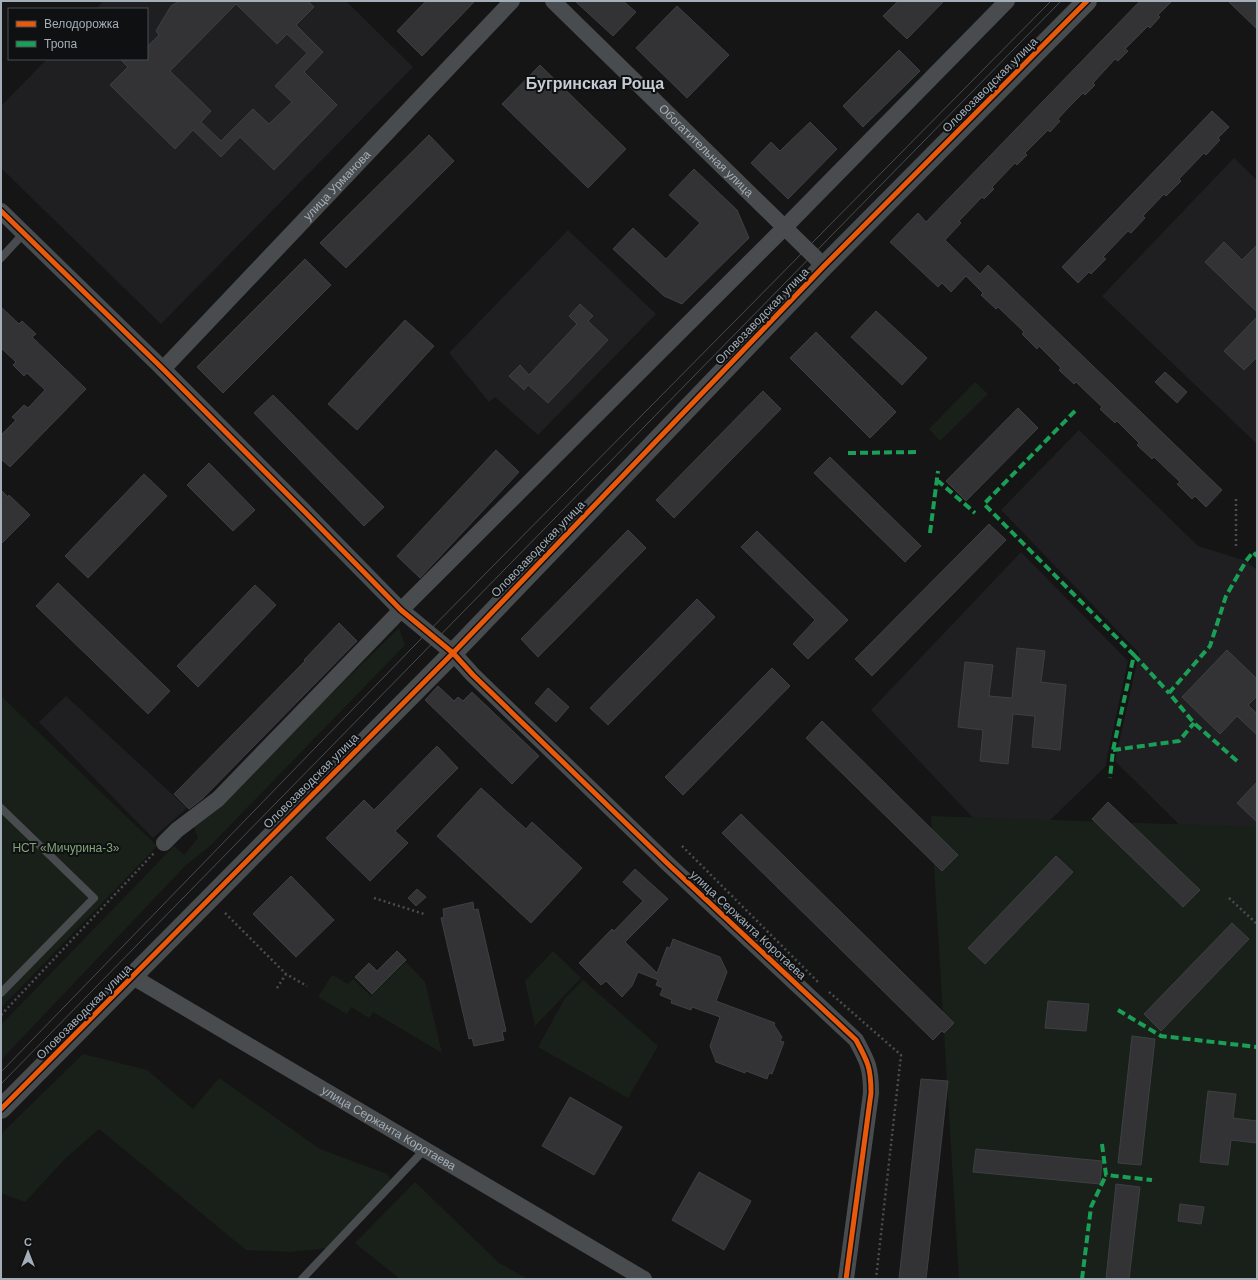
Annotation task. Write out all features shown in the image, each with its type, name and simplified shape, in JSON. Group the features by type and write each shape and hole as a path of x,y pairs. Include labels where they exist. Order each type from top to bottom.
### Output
{"street":[{"name":"улица Урманова","path":"163,369 512,1"},
{"name":"Обогатительная улица","path":"553,1 824,266"},
{"path":"164,843 177,830 218,799 401,610 785,227 1007,1"},
{"name":"Оловозаводская улица","path":"1,1109 453,653 824,266 1087,1"},
{"name":"улица Сержанта Коротаева","path":"1,211 163,369 306,512 401,610 453,653 473,675 667,863 856,1040 867,1060 871,1074 871,1093 846,1279"},
{"name":"улица Сержанта Коротаева","path":"132,977 644,1279"}],"lane":[{"path":"1,258 24,233"},
{"path":"1,808 94,898 1,993"},
{"path":"302,1279 425,1149"}],"path":[{"path":"1236,496 1236,546"},
{"path":"1,1015 164,843"},
{"path":"682,846 819,983"},
{"path":"374,898 424,914"},
{"path":"1229,898 1257,924"},
{"path":"225,913 286,974 307,986"},
{"path":"277,988 286,974"},
{"path":"825,989 901,1055 876,1279"}],"shaded area":[{"path":"103,1 346,1 413,67 161,324 1,168 1,106 46,60 148,60 148,8 97,8"},
{"path":"1234,158 1257,180 1257,444 1102,296"},
{"path":"568,230 656,314 538,435 495,397 489,402 449,353"},
{"path":"1079,430 1198,546 1246,561 1257,570 1257,862 1237,882 1115,761 1139,653 1001,510"},
{"path":"1021,552 1128,661 1105,767 1011,858 871,710"},
{"path":"66,696 187,808 153,838 39,722"}],"green space":[{"path":"975,382 988,394 940,441 929,429"},
{"path":"399,628 405,645 211,845 186,865 1,1060 1,1025 174,846 184,855 198,838 194,827"},
{"name":"НСТ «Мичурина-3»","path":"1,696 157,846 1,1008"},
{"path":"931,816 1257,827 1257,1279 959,1279"},
{"path":"553,951 581,978 535,1026 525,981"},
{"path":"406,962 425,982 442,1053 373,1012 369,1018 351,1007 347,1014 318,997 332,975 348,984 353,979 371,996"},
{"path":"583,980 658,1046 628,1098 538,1047 565,998"},
{"path":"83,1054 147,1070 193,1109 219,1078 320,1149 387,1174 393,1183 397,1185 327,1248 290,1252 246,1250 99,1129 66,1158 25,1202 1,1193 1,1134"},
{"path":"415,1182 499,1263 528,1279 400,1279 355,1243"}],"building":[{"path":"179,1 308,1 314,7 296,25 323,52 304,72 337,105 274,170 240,137 221,157 193,130 175,149 110,85 128,67 121,60 148,60 148,46 159,35 156,31 171,6","holes":["236,4 277,44 287,34 307,53 275,86 292,102 269,124 253,109 221,141 201,122 211,111 170,71"]},
{"path":"426,1 475,1 422,56 397,31"},
{"path":"575,1 623,1 636,12 613,36"},
{"path":"898,1 944,1 907,39 883,16"},
{"path":"1140,1 1172,1 1158,15 1160,17 1150,28 1148,26 1125,49 1128,51 1118,61 1115,59 1093,83 1095,85 1085,95 1083,93 1069,107 1058,119 1060,121 1050,132 1048,130 1025,153 1027,155 1017,165 1015,163 992,187 994,189 984,199 982,197 959,221 961,223 945,240 980,274 988,265 1222,490 1206,507 1195,496 1192,499 1177,484 1180,482 1154,457 1152,459 1137,445 1139,443 1117,421 1115,423 1100,409 1102,407 1076,382 1074,384 1059,370 1061,368 1039,346 1037,349 1022,334 1024,332 998,307 996,309 981,295 983,293 966,276 951,292 942,283 938,287 890,242 918,213 926,222"},
{"path":"1228,1 1257,1 1257,29"},
{"path":"677,6 729,55 687,98 636,48"},
{"path":"899,50 920,71 863,127 843,106"},
{"path":"540,65 626,149 588,188 502,104"},
{"path":"1212,111 1229,127 1218,138 1220,140 1206,155 1204,153 1179,179 1181,181 1166,196 1164,194 1143,216 1145,218 1131,233 1128,231 1103,257 1106,259 1091,274 1089,272 1078,283 1062,267"},
{"path":"810,122 837,149 788,199 751,163 771,142 780,151"},
{"path":"429,135 454,161 346,268 320,243"},
{"path":"694,169 737,210 749,238 682,304 664,296 613,249 633,228 666,259 700,223 669,195"},
{"path":"1224,242 1242,260 1257,245 1257,312 1205,262"},
{"path":"305,259 331,285 223,393 197,367"},
{"path":"580,304 593,316 588,321 608,340 548,403 528,385 524,390 509,376 520,365 529,375 577,324 569,316"},
{"path":"1,307 19,324 22,321 36,334 32,337 86,389 10,467 1,459 1,435 16,420 12,417 24,405 28,408 45,390 27,373 24,376 13,365 16,362 1,348"},
{"path":"876,311 927,358 902,385 851,337"},
{"path":"1257,317 1257,357 1244,370 1224,351"},
{"path":"405,320 434,346 357,430 328,404"},
{"path":"816,332 896,412 870,438 790,358"},
{"path":"1165,372 1187,392 1177,403 1155,382"},
{"path":"763,391 781,409 674,518 656,500"},
{"path":"273,395 384,507 364,526 254,413"},
{"path":"1018,408 1038,428 966,501 946,481"},
{"path":"496,450 519,472 420,578 397,556"},
{"path":"830,457 921,546 905,562 814,473"},
{"path":"209,463 255,510 233,531 187,485"},
{"path":"144,474 167,496 88,578 65,556"},
{"path":"1,490 8,497 9,495 30,515 1,544"},
{"path":"989,524 1006,540 872,676 855,659"},
{"path":"628,530 646,548 538,657 521,639"},
{"path":"757,531 848,620 808,659 793,644 815,620 741,547"},
{"path":"58,583 170,691 148,714 36,606"},
{"path":"255,585 276,605 198,687 177,666"},
{"path":"697,599 715,617 608,725 590,708"},
{"path":"339,623 357,641 202,799 189,809 174,794 305,661 304,660"},
{"path":"1017,648 1045,651 1041,682 1066,685 1060,750 1032,747 1035,716 1013,714 1008,764 980,761 983,730 958,727 965,662 993,665 989,696 1012,698"},
{"path":"1227,650 1257,679 1257,696 1248,705 1257,714 1257,735 1237,716 1220,734 1182,697"},
{"path":"772,668 790,686 683,795 665,777"},
{"path":"438,686 454,701 458,697 463,701 472,692 539,756 512,784 425,700"},
{"path":"548,688 569,707 556,722 535,703"},
{"path":"822,721 958,855 942,871 806,738"},
{"path":"437,746 458,768 395,831 408,843 370,881 326,838 364,800 374,810"},
{"path":"1257,782 1257,822 1237,803"},
{"path":"481,788 526,829 532,822 582,868 531,923 437,836"},
{"path":"1108,802 1200,890 1183,907 1092,819"},
{"path":"741,814 954,1023 944,1033 942,1031 933,1040 722,833"},
{"path":"1056,856 1073,872 985,964 968,948"},
{"path":"635,869 668,899 625,942 657,973 667,947 670,948 673,939 720,957 727,972 716,1001 775,1023 774,1025 782,1037 780,1041 784,1042 772,1074 769,1073 767,1079 746,1071 745,1073 716,1062 710,1046 720,1017 692,1007 691,1010 671,1003 672,1000 660,995 663,988 656,985 658,980 638,972 632,986 622,997 606,981 601,985 579,963 612,929 614,931 643,901 623,882"},
{"path":"291,876 334,920 296,957 253,914"},
{"path":"417,889 426,897 416,906 408,898"},
{"path":"473,902 474,910 478,909 506,1031 502,1032 504,1040 474,1046 472,1038 469,1039 441,918 444,917 443,909"},
{"path":"1232,923 1249,939 1161,1031 1144,1014"},
{"path":"397,951 406,960 372,994 355,977 369,963 377,971"},
{"path":"1048,1001 1089,1004 1086,1031 1045,1028"},
{"path":"1132,1036 1155,1039 1141,1165 1118,1163"},
{"path":"921,1079 948,1081 926,1279 899,1279"},
{"path":"1208,1091 1236,1094 1233,1118 1257,1121 1257,1143 1231,1140 1228,1165 1200,1162"},
{"path":"570,1097 622,1127 594,1175 542,1146"},
{"path":"976,1149 1102,1161 1100,1184 973,1172"},
{"path":"699,1172 751,1201 724,1250 672,1220"},
{"path":"1116,1184 1140,1187 1129,1279 1106,1279"},
{"path":"1180,1204 1204,1207 1201,1224 1178,1221"}],"tram line":[{"path":"1,1072 412,648 1051,1"},
{"path":"1,1084 1061,1"}],"marked path":[{"path":"1075,411 984,504 1134,655 1113,750 1110,778"},
{"path":"848,453 917,452"},
{"path":"930,533 938,471"},
{"path":"937,480 975,513"},
{"path":"1237,761 1194,723 1169,693 1210,646 1226,596 1246,561 1253,552 1257,556"},
{"path":"1134,655 1169,693"},
{"path":"1113,750 1179,741 1194,723"},
{"path":"1118,1010 1161,1036 1257,1047"},
{"path":"1102,1144 1106,1175 1152,1180"},
{"path":"1082,1279 1091,1207 1106,1175"}],"cycle path":[{"path":"1,1109 453,653 824,266 1087,1"},
{"path":"1,211 163,369 401,610 453,653 473,675 667,863 856,1040 868,1065 871,1093 846,1279"}],"district":[{"name":"Бугринская Роща","path":"595,83"}]}
